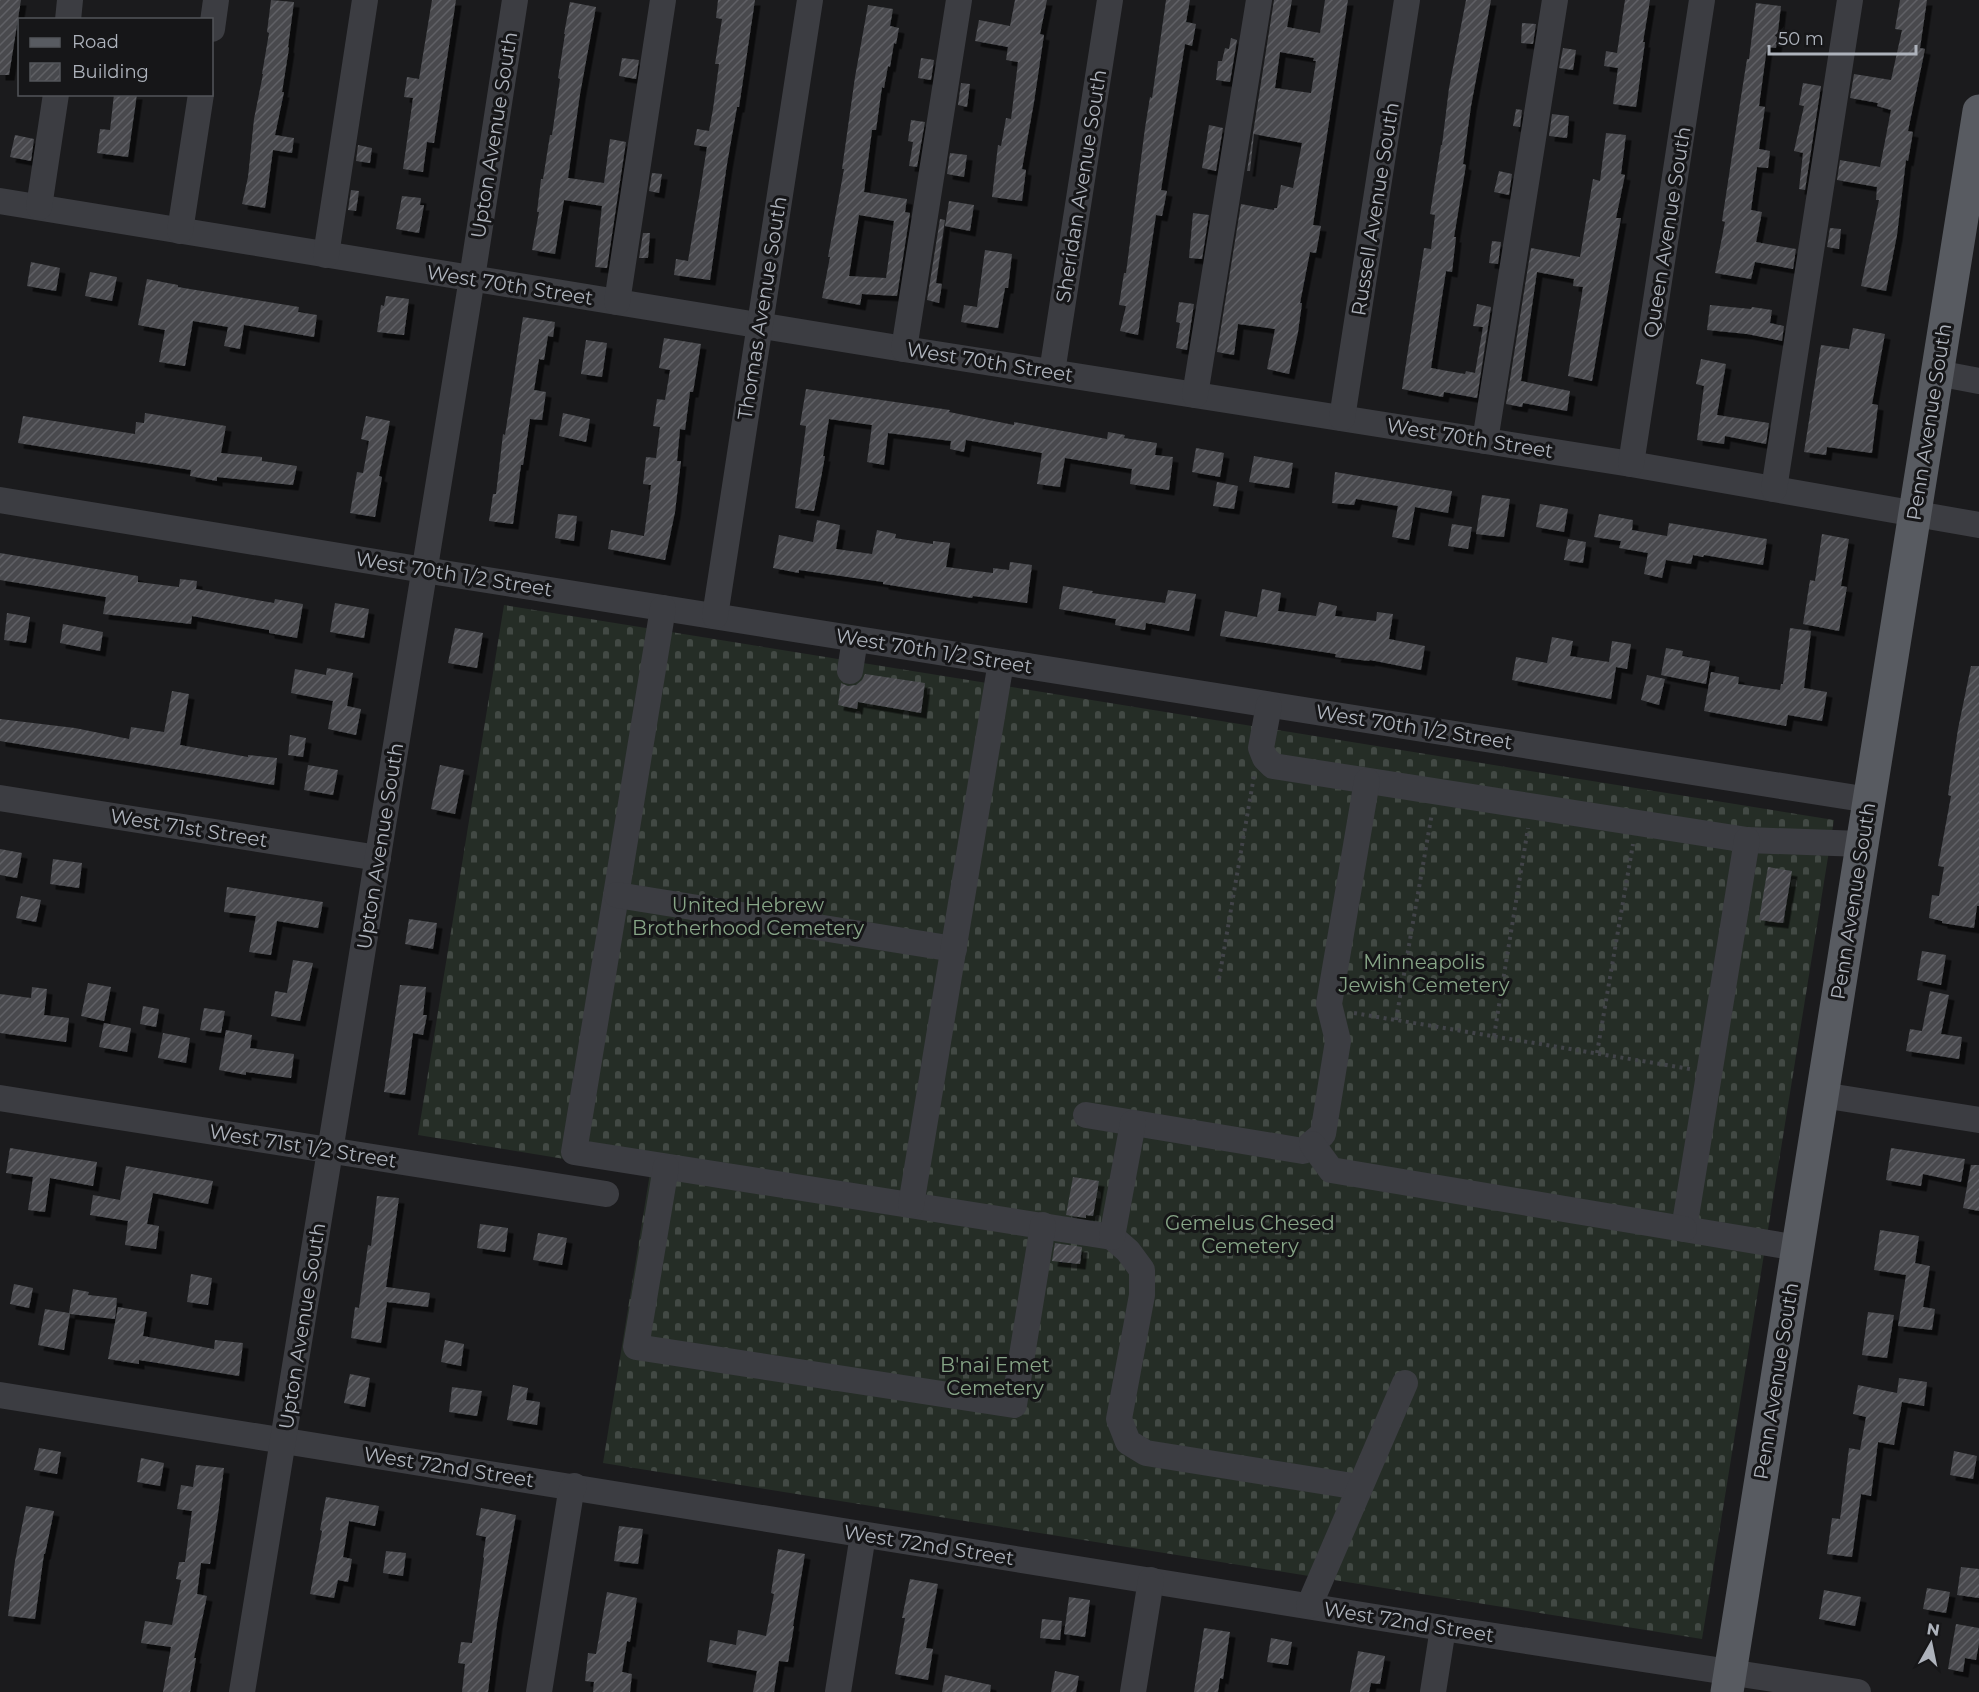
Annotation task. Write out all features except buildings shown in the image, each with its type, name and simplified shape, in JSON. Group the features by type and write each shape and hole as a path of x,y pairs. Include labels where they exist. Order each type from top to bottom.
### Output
{"main road":[{"name":"Penn Avenue South","path":"1728,1682 1979,111"}],"street":[{"path":"68,18 70,0"},
{"path":"213,22 216,0"},
{"path":"326,255 365,0"},
{"name":"Upton Avenue South","path":"242,1692 472,278 515,0"},
{"path":"617,302 663,0"},
{"name":"Thomas Avenue South","path":"715,616 810,0"},
{"path":"904,349 959,0"},
{"name":"Sheridan Avenue South","path":"1052,372 1110,0"},
{"path":"1195,394 1259,0"},
{"name":"Russell Avenue South","path":"1342,418 1407,0"},
{"path":"1485,441 1555,0"},
{"name":"Queen Avenue South","path":"1631,464 1702,0"},
{"path":"1774,489 1850,0"},
{"path":"39,207 56,96"},
{"path":"180,231 201,96"},
{"name":"West 70th Street","path":"0,201 760,326 1631,464 1979,525"},
{"path":"1937,373 1979,381"},
{"name":"West 70th 1/2 Street","path":"0,500 424,570 1869,800"},
{"path":"663,608 574,1152 1112,1237 1128,1251 1142,1270 1142,1295 1119,1419 1128,1442 1146,1453 1359,1487"},
{"path":"850,671 855,639"},
{"path":"911,1205 1001,662"},
{"path":"1269,705 1262,748 1265,758 1274,766 1747,840 1862,844"},
{"path":"1086,1115 1303,1151 1323,1134 1338,1041 1329,1004 1367,781"},
{"name":"West 71st Street","path":"0,798 378,858"},
{"path":"1684,1228 1747,840"},
{"path":"616,895 954,950"},
{"path":"1822,1095 1979,1120"},
{"name":"West 71st 1/2 Street","path":"0,1098 606,1194"},
{"path":"1112,1237 1133,1123"},
{"path":"1312,1144 1331,1170 1797,1248"},
{"path":"666,1167 636,1347 1014,1406 1043,1225"},
{"path":"1309,1606 1405,1383"},
{"name":"West 72nd Street","path":"0,1395 1443,1628 1728,1682 1858,1692"},
{"path":"539,1692 571,1492 574,1486"},
{"path":"838,1692 863,1535"},
{"path":"1133,1692 1150,1580"},
{"path":"1433,1692 1443,1628"}],"path":[{"path":"1219,979 1254,772 1265,758"},
{"path":"1396,1020 1435,791"},
{"path":"1494,1036 1531,806"},
{"path":"1597,1053 1636,823"},
{"path":"1330,1009 1709,1072"}],"green space":[{"path":"504,605 1834,820 1702,1639 603,1463 650,1173 418,1135"}],"park label":[{"name":"United Hebrew Brotherhood Cemetery","path":"748,916"},
{"name":"Minneapolis Jewish Cemetery","path":"1424,974"},
{"name":"Gemelus Chesed Cemetery","path":"1250,1234"},
{"name":"B'nai Emet Cemetery","path":"995,1376"}]}
